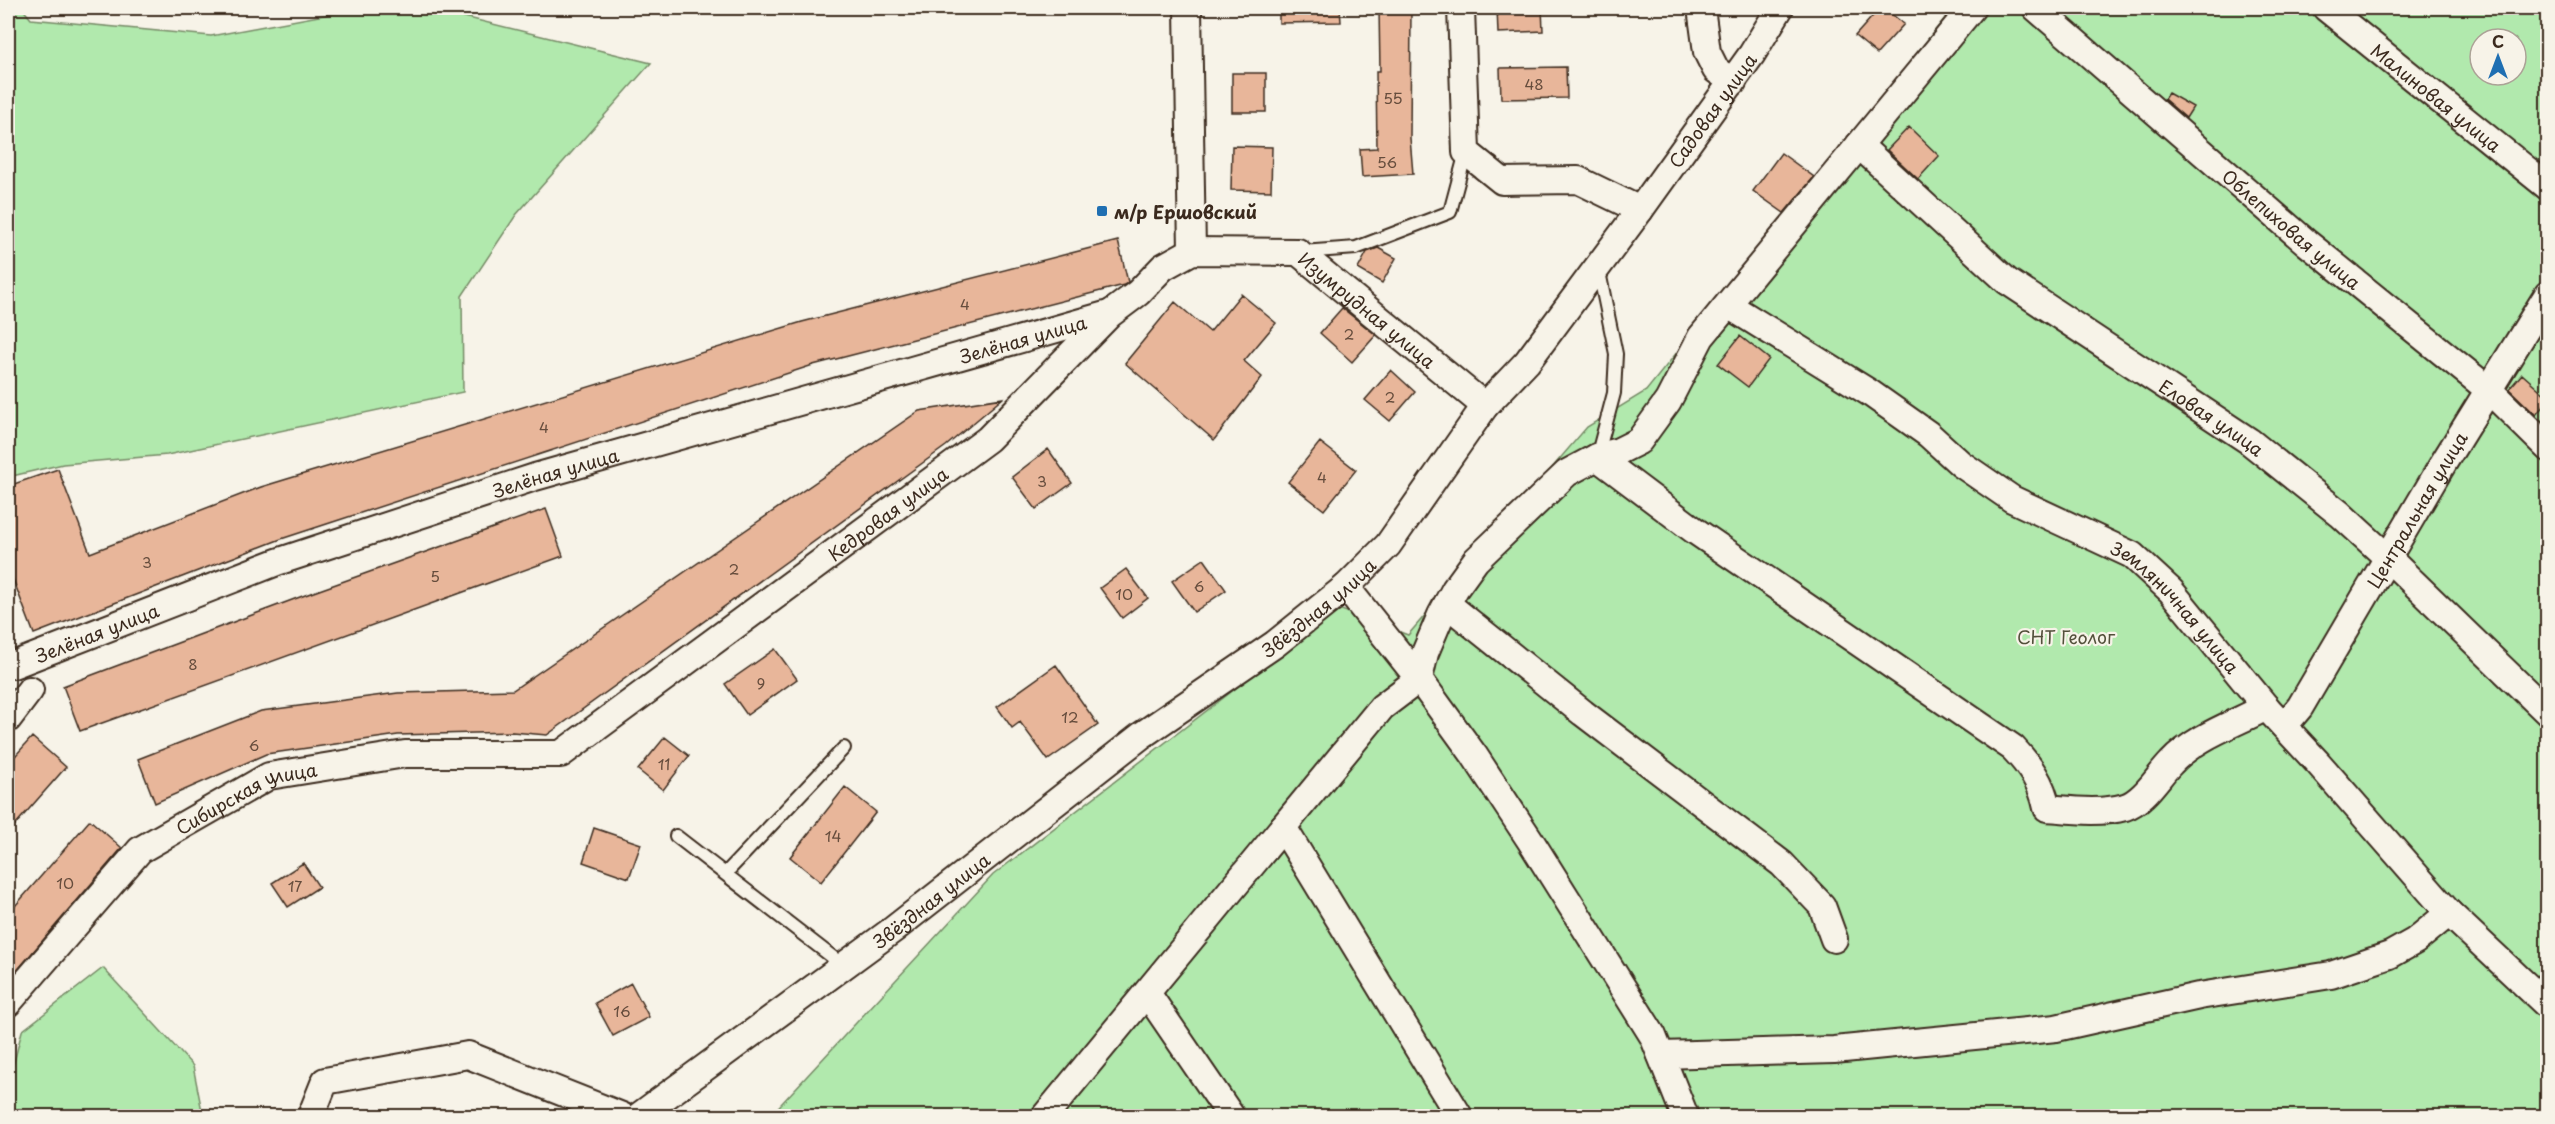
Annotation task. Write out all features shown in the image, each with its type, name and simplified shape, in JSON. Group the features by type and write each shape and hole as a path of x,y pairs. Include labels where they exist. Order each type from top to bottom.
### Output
{"street":[{"path":"1188,8 1192,251"},
{"path":"1461,8 1466,152 1502,181 1578,180 1640,210"},
{"path":"1701,8 1707,52 1716,70 1733,81"},
{"name":"Садовая улица","path":"1640,210 1733,81 1780,8"},
{"path":"1045,1116 1382,707 1419,679 1425,652 1447,604 1476,560 1567,473 1597,457 1619,451 1639,441 1668,401 1701,337 1972,8"},
{"name":"Облепиховая улица","path":"2036,8 2307,243 2489,390 2547,448"},
{"name":"Малиновая улица","path":"2326,8 2547,187"},
{"name":"Еловая улица","path":"1859,145 2007,281 2249,441 2340,514 2547,713"},
{"name":"Звёздная улица","path":"639,1116 980,863 1142,735 1275,644 1346,587 1388,545 1485,405 1527,362 1640,210"},
{"name":"Изумрудная улица","path":"1192,251 1298,252 1485,405"},
{"name":"Кедровая улица","path":"561,754 988,439 1110,314 1138,293 1163,267 1192,251"},
{"name":"Центральная улица","path":"2284,726 2300,707 2547,294"},
{"name":"Земляничная улица","path":"1728,305 1870,393 1928,434 1961,464 2012,498 2132,555 2171,591 2266,707 2449,913 2547,1006"},
{"name":"Зелёная улица","path":"13,665 277,562 535,477 1110,314"},
{"path":"1597,457 1694,530 2013,748 2032,768 2047,808 2096,811 2127,807 2146,791 2173,760 2198,741 2266,707"},
{"path":"1346,587 1419,679 1530,840 1653,1036 1685,1116"},
{"path":"1447,604 1583,714 1782,864 1822,906 1834,939"},
{"name":"Зелёная улица","path":"8,719 30,690"},
{"name":"Сибирская улица","path":"8,1003 140,850 269,776 405,754 561,754"},
{"path":"1283,827 1459,1116"},
{"path":"1662,1054 1834,1050 2056,1028 2199,996 2331,975 2390,955 2415,941 2449,913"},
{"path":"1147,993 1231,1116"},
{"path":"310,1116 325,1081 468,1055 622,1116"}],"lane":[{"path":"1298,252 1356,248 1450,212 1466,152"},
{"path":"1597,457 1614,393 1617,354 1599,267"},
{"path":"725,874 844,748"},
{"path":"676,836 844,966"}],"green space":[{"path":"8,8 22,8 31,19 211,36 362,8 428,8 651,63 516,215 462,296 463,392 167,455 63,464 8,477"},
{"name":"СНТ Геолог","path":"1953,8 2547,8 2547,1116 770,1116 993,875 1339,609 1408,635 1587,427 1646,391"},
{"path":"103,968 193,1066 203,1116 8,1116 8,1085 22,1031"}],"building":[{"path":"1279,8 1340,8 1341,22 1279,23"},
{"path":"1379,8 1411,8 1410,138 1413,174 1362,177 1360,149 1377,148 1376,71 1380,71"},
{"path":"1497,8 1542,8 1543,31 1498,33"},
{"path":"1880,8 1884,8 1904,24 1877,54 1855,36"},
{"path":"1566,67 1567,98 1501,99 1500,68"},
{"path":"1232,73 1266,73 1266,112 1232,112"},
{"path":"2168,93 2193,107 2186,118 2164,99"},
{"path":"1909,127 1939,156 1918,179 1887,150"},
{"path":"1232,146 1272,147 1271,191 1231,190"},
{"path":"1781,153 1814,177 1784,213 1753,191"},
{"path":"1118,241 1128,282 1124,285 813,365 281,539 34,634 8,566 8,486 58,469 90,553 261,487 802,322"},
{"path":"1378,248 1396,258 1382,283 1358,269 1367,252"},
{"path":"1241,294 1276,323 1244,361 1262,377 1214,440 1125,363 1175,302 1210,332"},
{"path":"1342,308 1376,335 1352,362 1320,333"},
{"path":"1740,336 1769,359 1748,387 1718,364"},
{"path":"1391,370 1415,392 1390,421 1365,400"},
{"path":"2522,374 2547,396 2547,401 2536,415 2509,389"},
{"path":"1003,398 946,446 547,735 512,732 398,735 266,754 155,803 138,759 261,711 398,693 513,690 919,411"},
{"path":"1320,442 1356,470 1324,510 1288,482"},
{"path":"1048,449 1072,483 1036,509 1012,477"},
{"path":"546,509 563,556 80,731 63,686 308,594"},
{"path":"1204,559 1226,590 1194,612 1172,581"},
{"path":"1126,569 1148,598 1122,618 1100,588"},
{"path":"775,649 797,679 747,715 725,684"},
{"path":"1056,665 1098,725 1048,760 1020,722 1012,728 997,707"},
{"path":"32,737 66,767 8,833 8,764"},
{"path":"665,737 689,756 663,790 638,770"},
{"path":"845,787 876,812 821,882 790,857"},
{"path":"90,820 122,848 8,981 8,914"},
{"path":"594,828 641,844 629,878 583,862"},
{"path":"303,863 319,887 288,907 272,883"},
{"path":"631,983 649,1017 613,1036 595,1003"}],"place":[{"name":"м/р Ершовский","path":"1102,211"}]}
